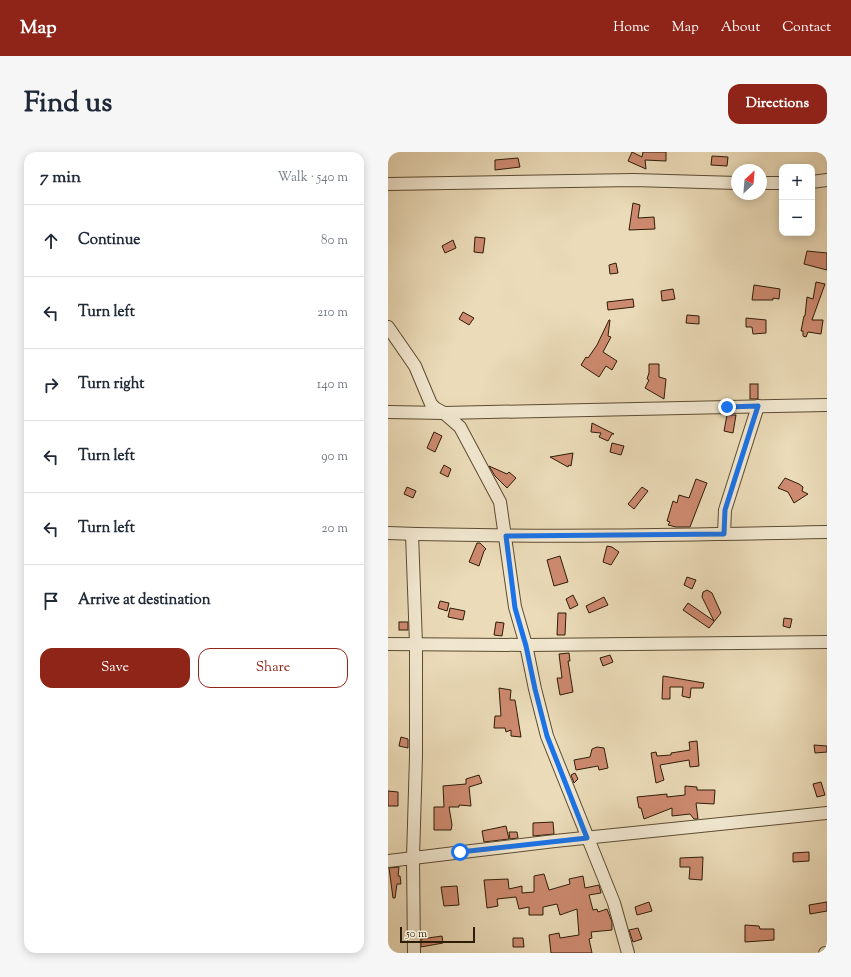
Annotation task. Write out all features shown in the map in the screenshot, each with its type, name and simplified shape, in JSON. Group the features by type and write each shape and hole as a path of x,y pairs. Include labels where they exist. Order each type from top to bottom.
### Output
{"street":[{"path":"388,184 634,180 731,183"},
{"path":"815,182 827,180"},
{"path":"767,183 779,183"},
{"path":"388,327 416,366 431,404 460,427 500,502 515,608 526,646 547,736 614,903 628,953"},
{"path":"388,412 444,413 827,405"},
{"path":"724,534 725,510 758,406"},
{"path":"388,533 506,536 827,532"},
{"path":"412,534 416,644 416,756 413,858 414,953"},
{"path":"388,644 526,646 827,642"},
{"path":"388,861 587,838 827,813"}],"building":[{"path":"632,152 642,157 643,152 666,152 666,161 645,160 646,169 628,161"},
{"path":"712,156 728,157 727,166 711,165"},
{"path":"518,158 520,167 495,170 495,160"},
{"path":"633,203 640,205 638,218 654,217 655,229 629,230"},
{"path":"475,237 485,238 483,253 474,252"},
{"path":"453,240 456,248 445,253 442,246"},
{"path":"807,251 827,253 827,270 804,264"},
{"path":"616,263 618,273 610,274 609,265"},
{"path":"816,282 825,284 812,320 823,320 821,334 808,332 806,337 803,336 803,331 801,331 805,316 807,297 813,299"},
{"path":"754,285 780,289 779,299 773,298 773,300 752,300"},
{"path":"673,289 675,299 662,301 661,291"},
{"path":"633,299 634,307 608,310 607,302"},
{"path":"463,312 474,318 469,325 459,319"},
{"path":"687,315 699,316 699,324 686,323"},
{"path":"746,318 766,320 766,333 753,334 752,327 746,327"},
{"path":"609,320 608,336 611,337 603,352 617,361 612,370 606,366 599,377 581,365 597,345"},
{"path":"649,364 659,364 659,377 666,379 664,399 645,388 649,380 647,379"},
{"path":"750,384 758,384 758,399 750,399"},
{"path":"727,415 736,415 733,433 724,431"},
{"path":"592,423 614,434 612,434 608,441 599,437 601,433 591,432"},
{"path":"434,432 442,436 435,452 427,448"},
{"path":"612,443 624,446 621,455 610,452"},
{"path":"573,453 571,466 569,465 568,467 550,457"},
{"path":"444,465 451,469 448,477 440,473"},
{"path":"489,466 507,474 509,472 516,478 507,488 495,476"},
{"path":"785,478 799,484 803,487 802,491 808,494 794,503 788,492 778,488"},
{"path":"696,479 707,483 690,527 676,527 668,525 670,522 667,521 673,501 677,503 679,495 689,498"},
{"path":"407,487 416,491 413,498 404,494"},
{"path":"642,487 648,491 634,509 628,504"},
{"path":"477,543 480,543 486,549 479,566 469,562"},
{"path":"607,546 612,547 619,552 611,565 603,562"},
{"path":"560,556 568,582 554,586 547,560"},
{"path":"687,577 696,580 692,589 684,585"},
{"path":"707,590 712,593 721,613 709,628 683,610 688,603 714,621 702,597 703,592"},
{"path":"573,595 578,605 570,609 566,599"},
{"path":"604,597 608,605 589,613 586,606"},
{"path":"440,601 449,603 447,611 438,608"},
{"path":"450,608 465,611 463,620 448,617"},
{"path":"558,613 566,613 565,635 557,635"},
{"path":"784,618 792,619 790,628 783,626"},
{"path":"399,622 408,622 408,630 399,630"},
{"path":"496,622 504,623 502,636 494,635"},
{"path":"569,653 570,661 568,661 573,692 560,695 557,678 562,678 559,654"},
{"path":"610,655 613,662 603,666 600,658"},
{"path":"663,676 704,683 703,688 691,688 690,698 682,696 683,687 670,687 670,699 662,699"},
{"path":"499,688 511,690 510,700 515,700 521,737 511,736 511,730 506,732 505,728 494,728 495,716 501,716"},
{"path":"401,737 408,739 408,748 399,746"},
{"path":"697,741 699,766 690,767 689,760 660,765 664,780 656,783 651,753 656,752 657,756 671,755 671,753 690,750 689,742"},
{"path":"814,745 827,746 827,752 815,753"},
{"path":"597,747 604,748 608,768 599,770 598,766 576,770 574,760 590,757 592,749"},
{"path":"575,773 578,779 574,783 571,775"},
{"path":"479,775 482,783 469,787 471,806 459,805 459,807 449,807 452,825 451,830 434,830 434,807 444,807 443,786 466,784 466,779"},
{"path":"821,782 825,795 817,797 813,784"},
{"path":"685,786 697,787 697,790 715,790 714,804 696,803 698,819 694,819 690,814 672,816 672,808 644,819 641,808 639,808 637,797 667,794 667,797 685,795"},
{"path":"388,791 398,792 398,806 388,806"},
{"path":"553,822 554,834 533,836 533,823"},
{"path":"506,826 509,839 484,842 482,831"},
{"path":"509,832 517,832 518,838 510,839"},
{"path":"809,852 809,861 793,862 793,853"},
{"path":"703,857 702,880 689,879 690,867 680,867 680,858"},
{"path":"399,867 398,876 400,876 401,884 397,884 395,898 393,898 389,868"},
{"path":"544,874 549,890 570,884 569,879 583,876 585,888 599,885 601,893 589,895 593,910 597,909 598,912 607,909 612,922 612,930 591,932 592,938 589,939 592,953 551,953 549,935 559,933 560,938 579,935 577,909 560,915 557,904 543,907 543,915 529,915 529,907 519,909 516,897 497,899 498,906 487,908 484,880 508,879 509,889 522,886 522,893 534,892 534,876"},
{"path":"457,886 459,905 444,906 441,887"},
{"path":"649,902 652,911 637,915 635,907"},
{"path":"827,902 827,911 810,914 809,905"},
{"path":"745,925 759,926 760,929 774,929 774,940 745,942"},
{"path":"638,928 642,939 633,942 629,930"},
{"path":"442,936 443,943 421,947 421,939"},
{"path":"513,938 523,938 524,947 513,947"}],"route":[{"path":"460,852 587,838 547,736 526,646 515,608 506,536 724,534 725,510 758,406 727,407"}]}
